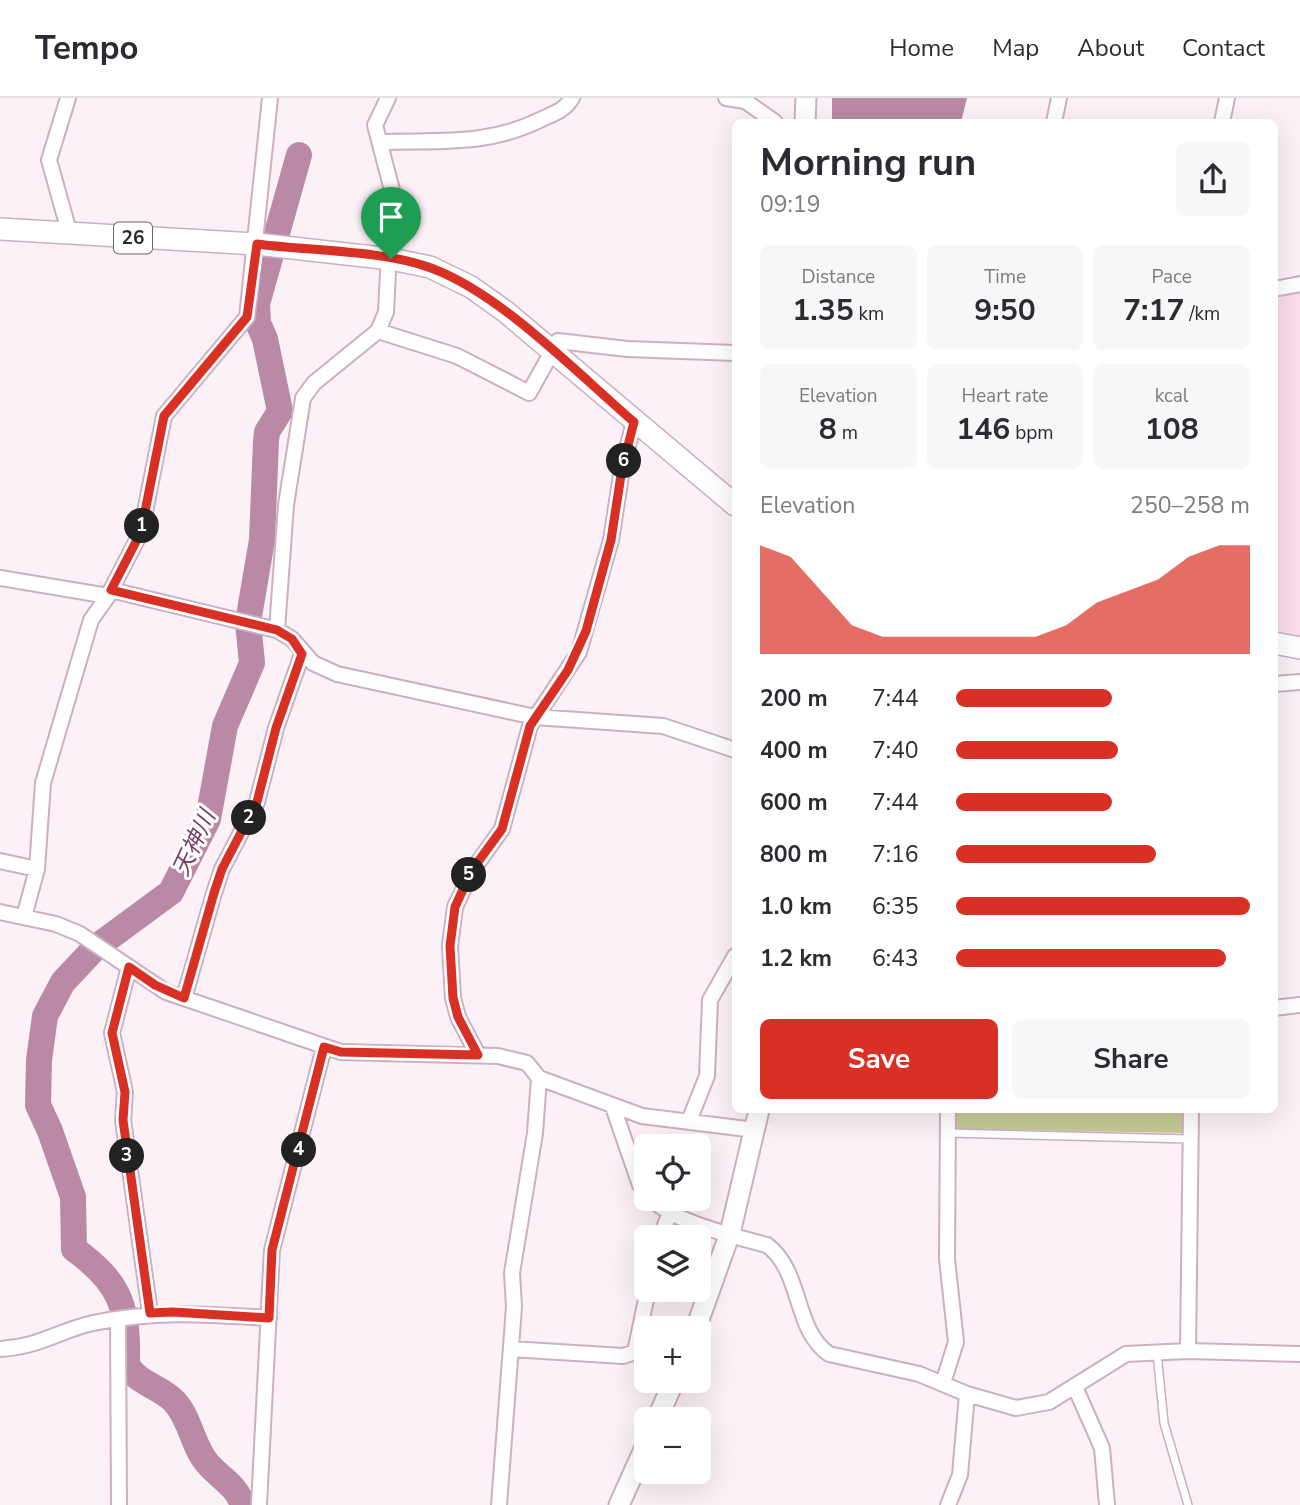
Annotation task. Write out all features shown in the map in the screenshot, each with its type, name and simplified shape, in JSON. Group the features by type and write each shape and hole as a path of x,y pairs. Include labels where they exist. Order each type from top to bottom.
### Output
{"main road":[{"path":"805,119 806,98"},
{"name":"26","path":"0,229 268,246 391,259 430,267 471,287 506,312 732,503"},
{"path":"1278,644 1300,648"},
{"path":"700,1316 730,1233 758,1113"},
{"path":"619,1505 634,1472"}],"street":[{"path":"68,98 49,160 70,235"},
{"path":"24,916 37,869 43,783 86,634 141,532 164,416 247,317 268,246 270,98"},
{"path":"277,630 286,505 303,398 314,383 378,331 386,312 391,259 392,190 382,142 375,125 388,98"},
{"path":"382,142 480,140 513,134 567,107 572,98"},
{"path":"726,98 745,101 771,119"},
{"path":"1055,119 1059,98"},
{"path":"1223,119 1227,98"},
{"path":"1278,288 1300,284"},
{"path":"378,331 457,356 529,393 534,389 558,341 627,349 732,353"},
{"path":"478,1055 458,1017 453,998 450,946 455,907 472,870 502,829 530,726 568,670 586,631 615,521 622,469 634,422"},
{"path":"0,578 110,593 277,630 292,639 302,654 313,663 337,674 535,718 663,726 732,750"},
{"path":"184,998 222,869 257,802 276,728 302,654"},
{"path":"1278,684 1300,682"},
{"path":"0,861 37,869"},
{"path":"0,912 56,924 80,934 155,985 184,998 341,1052 478,1055 527,1063 539,1078 642,1116 755,1130"},
{"path":"689,1121 707,1076 710,1000 732,961"},
{"path":"129,967 112,1033 125,1092 123,1120 150,1313"},
{"path":"1278,1008 1300,1005"},
{"path":"259,1505 272,1250 324,1047"},
{"path":"499,1505 511,1349 512,1273 535,1133 539,1078"},
{"path":"613,1107 634,1168"},
{"path":"943,1383 956,1342 947,1259 948,1113"},
{"path":"1188,1351 1191,1113"},
{"path":"665,1225 670,1212 767,1245 776,1252 788,1269 820,1348 829,1354 895,1367 967,1394 1016,1408 1049,1402 1126,1354 1188,1351 1300,1354"},
{"path":"511,1349 623,1356 635,1352 645,1302"},
{"path":"0,1349 39,1344 90,1324 150,1313 269,1318"},
{"path":"118,1320 119,1505"},
{"path":"1075,1387 1102,1448 1107,1505"},
{"path":"948,1505 960,1475 967,1394"}],"lane":[{"path":"948,1133 1191,1139"},
{"path":"1157,1353 1164,1423 1188,1505"}],"shaded area":[{"path":"832,98 967,98 962,119 832,119"},
{"path":"1300,289 1300,636 1278,632 1278,293"}],"green space":[{"path":"953,1113 1186,1113 1186,1129 1182,1133 954,1129"}],"waterway":[{"name":"天神川","path":"243,1505 232,1487 203,1457 180,1408 162,1392 137,1377 127,1365 126,1327 119,1298 103,1274 74,1249 73,1197 38,1105 39,1060 45,1016 63,982 95,948 171,892 208,819 225,726 252,663 248,622 262,540 266,441 267,432 280,411 265,339 258,323 257,304 299,155"}],"route":[{"path":"257,244 391,259 430,267 471,287 506,312 634,422 622,469 611,540 579,652 530,726 502,829 472,870 455,907 450,946 453,998 458,1017 478,1055 341,1052 324,1047 284,1212 272,1250 269,1318 150,1313 137,1238 123,1120 125,1092 112,1033 129,967 166,992 184,998 222,869 257,802 276,728 302,654 292,639 277,630 111,590 141,532 164,416 241,328 247,317 257,244"}]}
